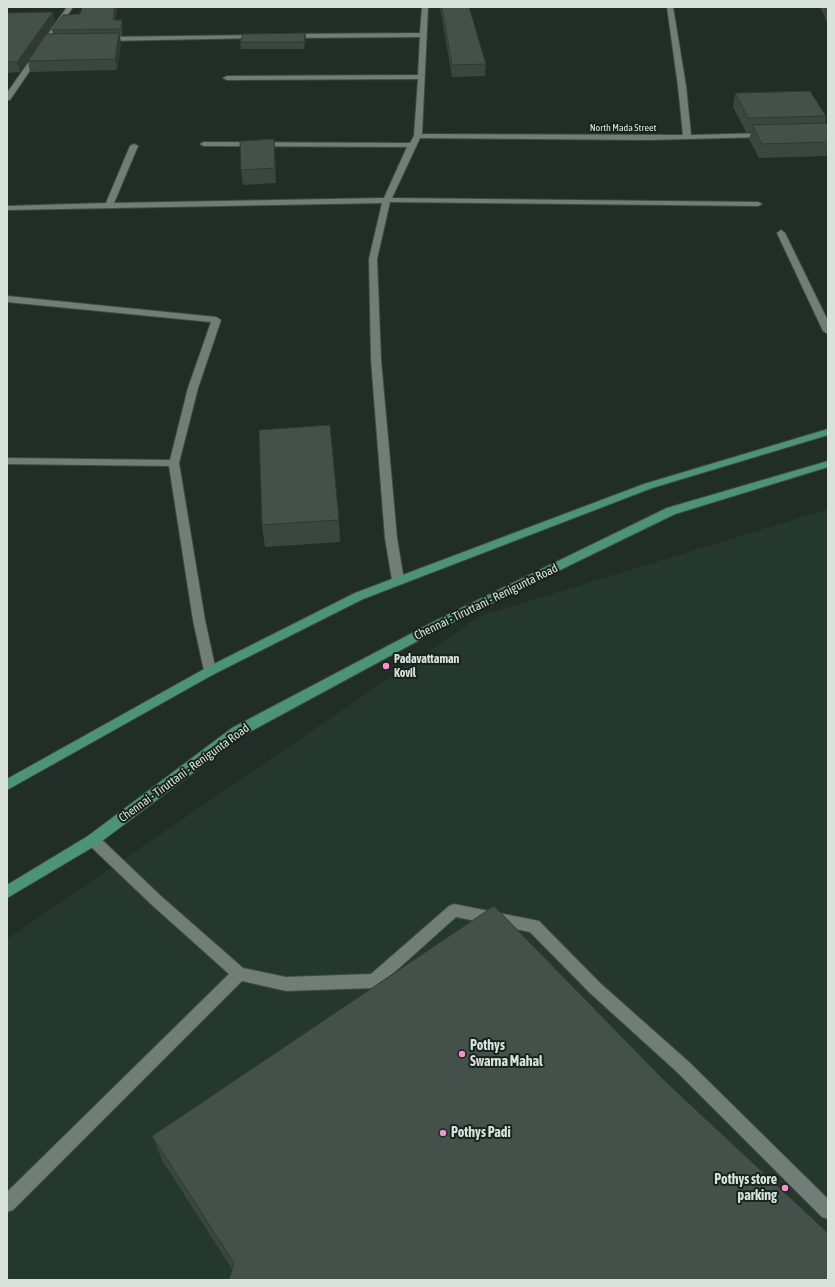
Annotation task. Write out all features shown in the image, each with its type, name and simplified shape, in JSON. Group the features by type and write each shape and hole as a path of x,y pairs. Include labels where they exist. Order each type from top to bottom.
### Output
{"main road":[{"path":"7,785 210,671 359,596 648,486 828,432"},
{"name":"Chennai - Tiruttani - Renigunta Road","path":"7,892 93,840 238,732 442,622 671,511 828,464"}],"street":[{"path":"7,98 70,7"},
{"path":"398,580 391,538 376,360 374,259 387,200 412,145 418,136 422,35 425,7"},
{"path":"670,7 682,86 687,137"},
{"path":"278,36 422,35"},
{"path":"95,40 270,36"},
{"path":"47,41 55,41"},
{"path":"227,78 420,77"},
{"name":"North Mada Street","path":"418,136 687,137 773,135"},
{"path":"204,144 412,145"},
{"path":"109,206 134,146"},
{"path":"7,208 387,200 758,204"},
{"path":"781,232 828,331"},
{"path":"7,299 216,320 193,388 174,463 199,620 210,671"},
{"path":"7,462 174,463"},
{"path":"93,840 157,901 238,974 286,984 374,981 454,910 534,926 595,988 683,1067 828,1211"},
{"path":"7,1204 238,974"}],"shaded area":[{"path":"828,509 828,1280 7,1280 7,939 480,616"}],"building":[{"path":"82,7 115,7 113,20 122,20 121,29 52,30 63,15 80,14"},
{"path":"442,7 469,7 486,64 452,65"},
{"path":"53,12 17,62 7,62 7,13"},
{"path":"119,33 115,59 28,61 46,34"},
{"path":"305,33 304,42 240,42 243,34"},
{"path":"810,91 826,116 748,118 735,93"},
{"path":"828,123 828,142 762,144 752,125"},
{"path":"274,139 275,168 241,170 240,141"},
{"path":"330,425 339,520 262,525 259,430"},
{"name":"Pothys Padi","path":"494,906 665,1081 828,1233 828,1280 229,1280 234,1263 152,1136"}],"place":[{"name":"Padavattaman Kovil","path":"386,666"},
{"name":"Pothys Swarna Mahal","path":"462,1054"},
{"name":"Pothys Padi","path":"443,1133"},
{"name":"Pothys store parking","path":"785,1188"}]}
